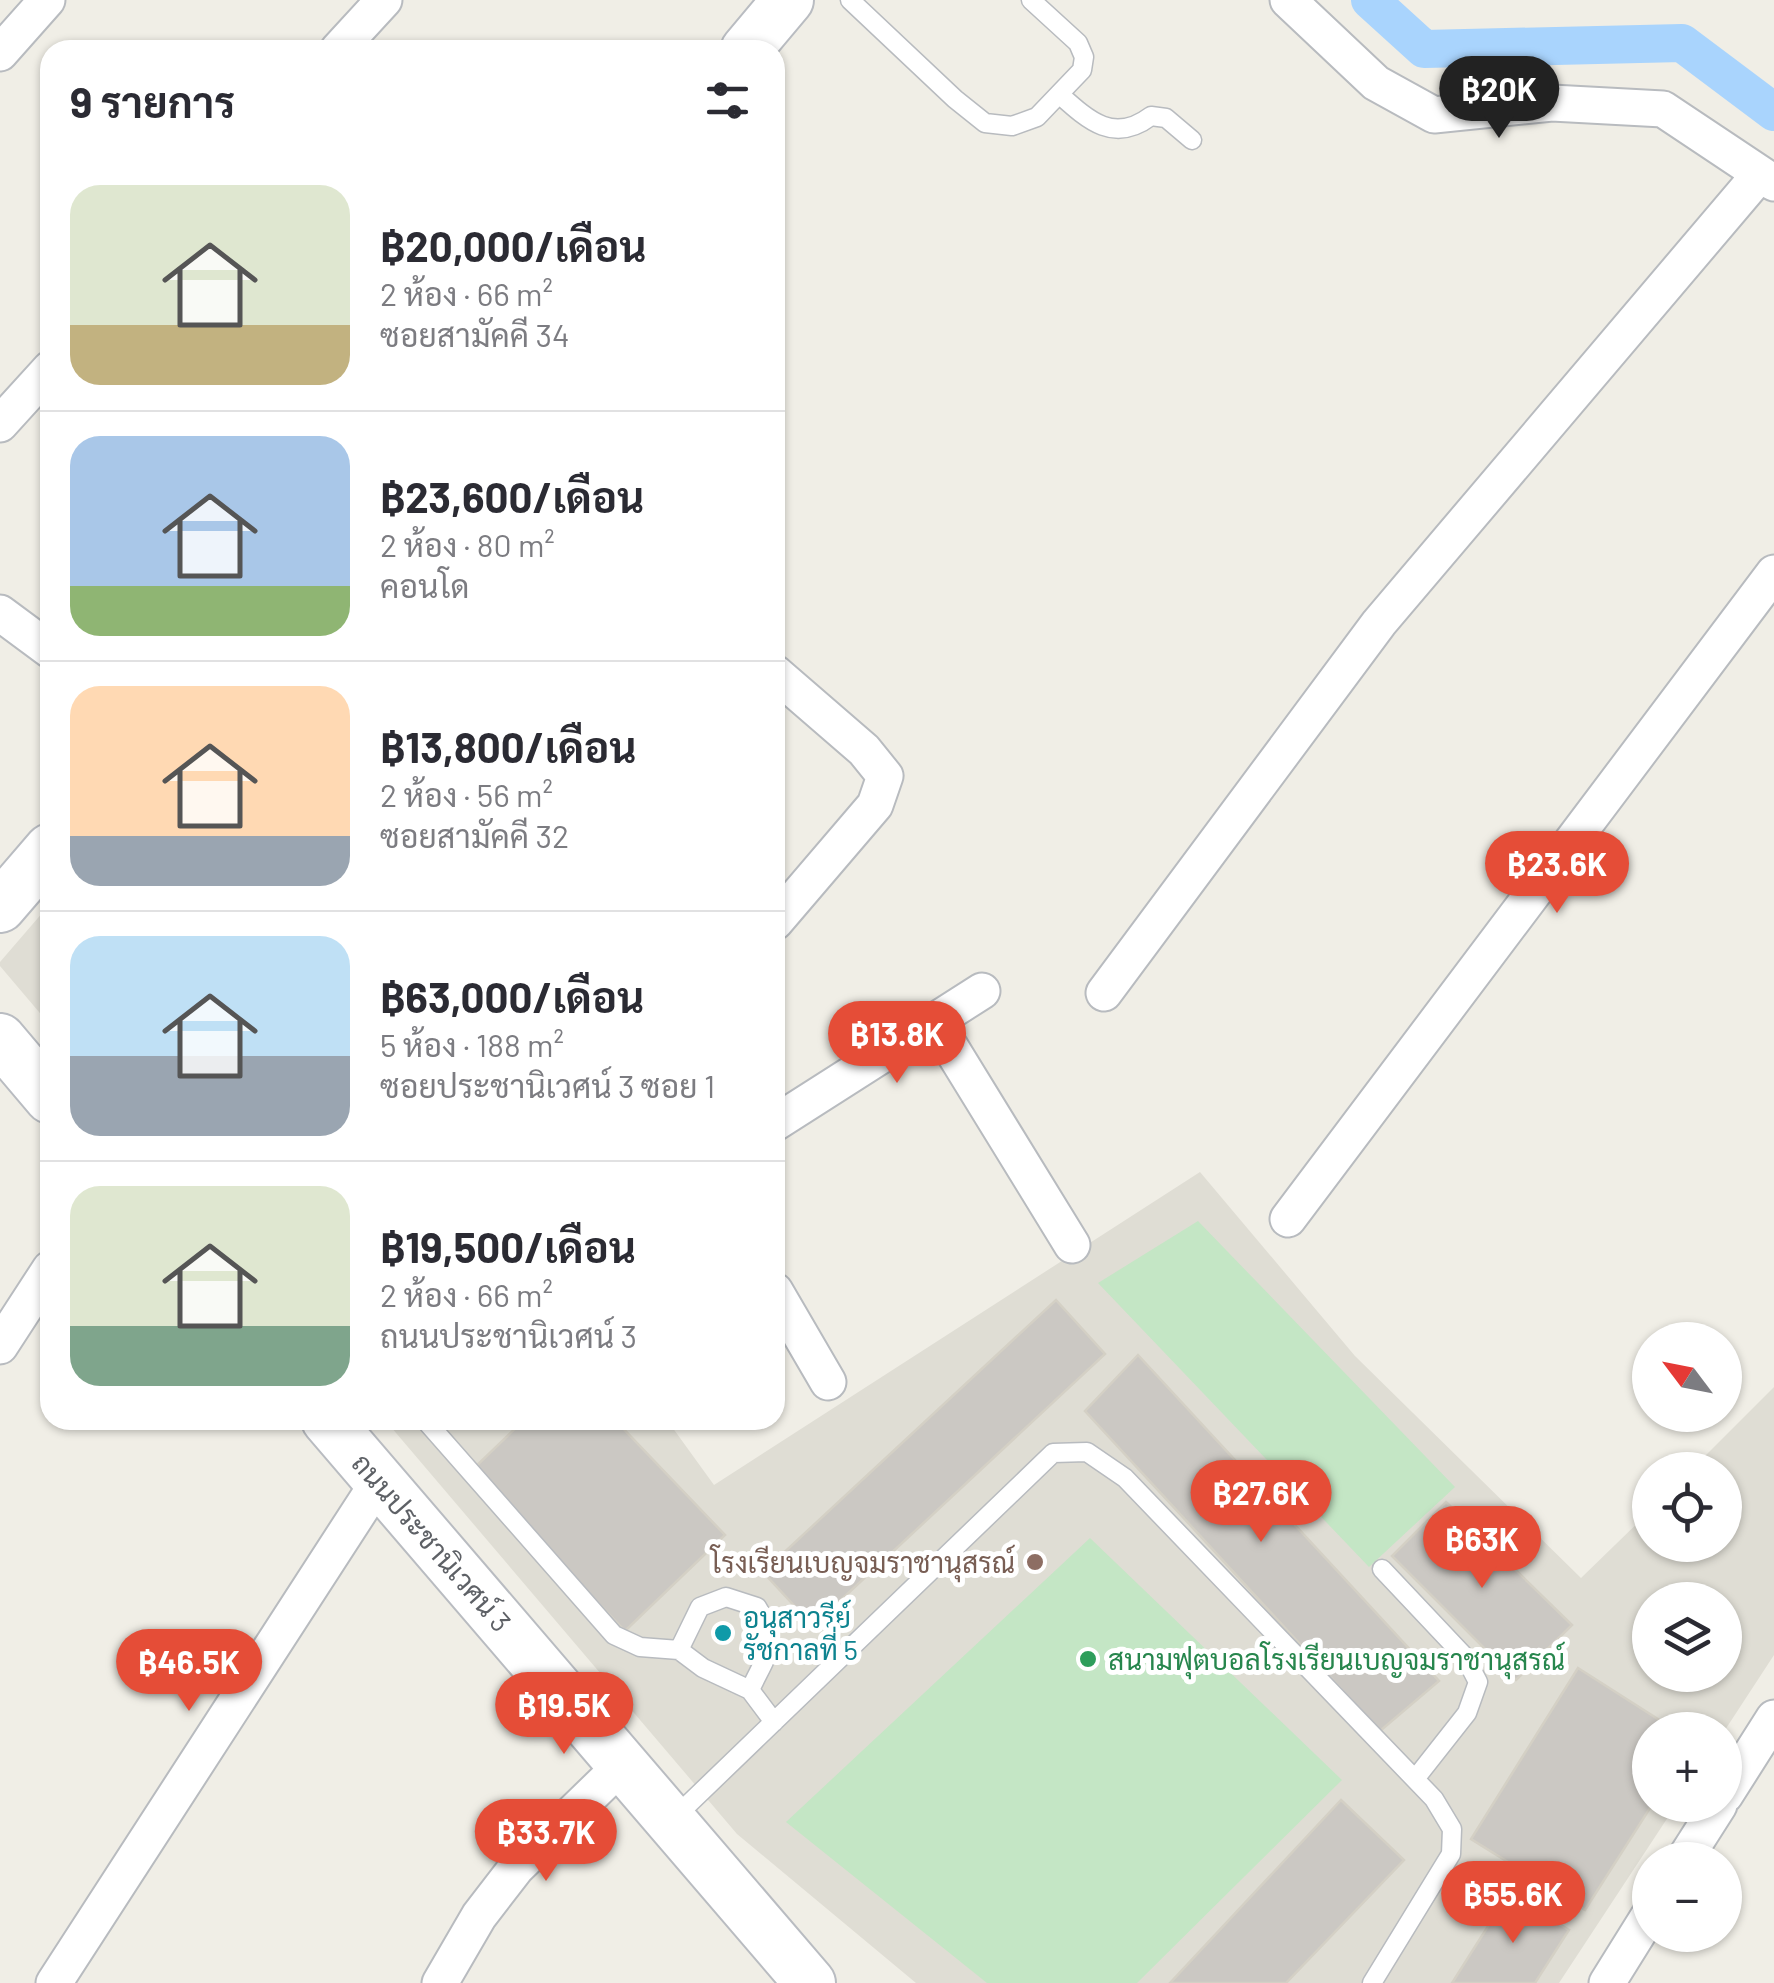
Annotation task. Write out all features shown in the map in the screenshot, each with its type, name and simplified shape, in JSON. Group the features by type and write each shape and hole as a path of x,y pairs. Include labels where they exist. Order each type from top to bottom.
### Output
{"street":[{"path":"0,53 47,0"},
{"path":"347,40 384,0"},
{"path":"754,40 788,0"},
{"path":"1104,993 1379,623 1767,178 1663,110 1552,104 1434,115 1376,83 1288,0"},
{"path":"0,424 40,380"},
{"path":"1288,1220 1774,574"},
{"path":"0,612 40,642"},
{"path":"785,683 864,750 886,776 875,805 785,910"},
{"path":"0,908 40,862"},
{"path":"785,1116 982,992"},
{"path":"935,1022 1072,1245"},
{"path":"0,1039 40,1086"},
{"path":"0,1346 40,1284"},
{"path":"785,1308 828,1382"},
{"name":"ถนนประชานิเวศน์ 3","path":"336,1430 810,1983"},
{"path":"54,1983 379,1481"},
{"path":"1742,1769 1774,1718"},
{"path":"440,1983 479,1916 516,1868 623,1764"},
{"path":"1606,1983 1632,1942"}],"lane":[{"path":"850,0 985,123 1012,126 1037,118 1082,70 1084,57 1078,43 1030,0"},
{"path":"1059,94 1082,115 1109,129 1136,128 1152,116 1166,118 1192,140"},
{"path":"434,1430 614,1635 640,1647 679,1650 704,1668 750,1690 774,1722"},
{"path":"672,1820 1053,1453 1087,1452 1125,1478 1434,1799 1452,1829 1451,1854 1372,1983"},
{"path":"1382,1569 1465,1657 1478,1682 1467,1713 1415,1780"},
{"path":"679,1650 700,1607 726,1597 756,1607 770,1629 768,1653 750,1690"}],"shaded area":[{"path":"40,916 40,1013 0,966"},
{"name":"โรงเรียนเบญจมราชานุสรณ์","path":"1200,1172 1355,1356 1581,1578 1632,1528 1632,1562 1742,1562 1742,1452 1709,1452 1729,1432 1742,1432 1742,1419 1774,1387 1774,1655 1737,1712 1632,1712 1632,1822 1665,1822 1652,1842 1632,1842 1632,1872 1559,1983 916,1983 737,1834 394,1430 674,1430 714,1485"}],"green space":[{"path":"1198,1221 1455,1487 1369,1567 1098,1283"},
{"name":"สนามฟุตบอลโรงเรียนเบญจมราชานุสรณ์","path":"1090,1538 1342,1780 1137,1983 987,1983 786,1822"}],"building":[{"path":"1056,1300 1105,1354 813,1626 763,1572"},
{"path":"1138,1355 1439,1681 1380,1731 1085,1411"},
{"path":"514,1430 625,1430 725,1535 625,1631 472,1470"},
{"path":"1446,1502 1572,1625 1516,1680 1392,1556"},
{"path":"1578,1668 1647,1712 1632,1712 1632,1822 1641,1822 1585,1910 1471,1839"},
{"path":"1341,1800 1404,1860 1286,1983 1170,1983"},
{"path":"1509,1893 1569,1930 1535,1983 1452,1983"}],"waterway":[{"path":"1370,0 1424,49 1682,43 1774,112"}],"place":[{"name":"โรงเรียนเบญจมราชานุสรณ์","path":"1035,1562"},
{"name":"อนุสาวรีย์ รัชกาลที่ 5","path":"723,1633"},
{"name":"สนามฟุตบอลโรงเรียนเบญจมราชานุสรณ์","path":"1088,1659"}]}
